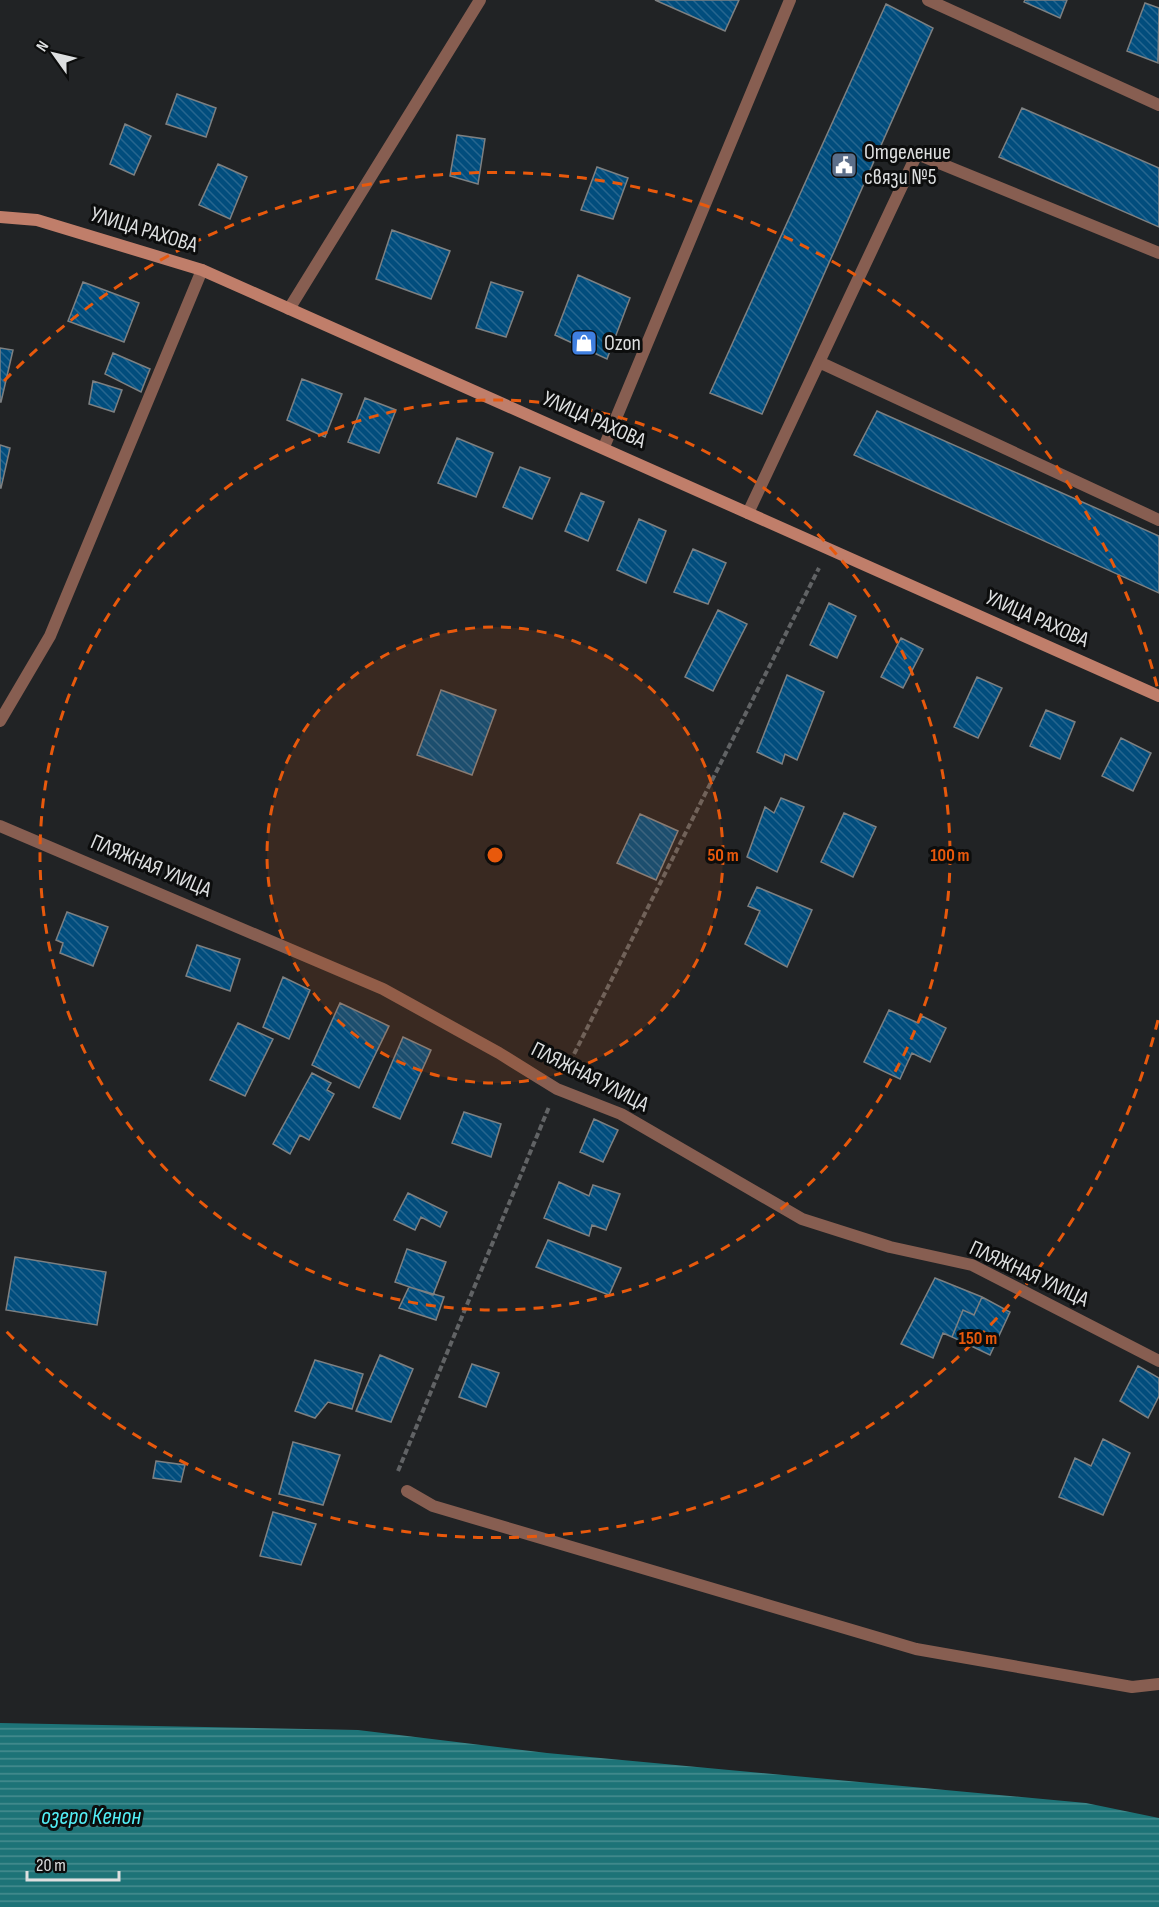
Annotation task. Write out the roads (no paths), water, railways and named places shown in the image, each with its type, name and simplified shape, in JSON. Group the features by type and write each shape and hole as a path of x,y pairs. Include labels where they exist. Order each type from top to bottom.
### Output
{"main road":[{"name":"УЛИЦА РАХОВА","path":"0,217 37,220 202,270 1159,696"}],"street":[{"path":"289,309 480,0"},
{"path":"604,447 790,0"},
{"path":"928,0 1159,105"},
{"path":"748,513 917,154 1159,253"},
{"path":"0,722 50,636 202,270"},
{"path":"819,362 1159,520"},
{"name":"ПЛЯЖНАЯ УЛИЦА","path":"0,826 383,990 499,1053 557,1089 621,1114 802,1219 890,1247 972,1265 1159,1361"},
{"path":"407,1491 433,1506 916,1648 1132,1687 1159,1684"}],"water":[{"name":"озеро Кенон","path":"0,1723 358,1730 547,1753 1086,1803 1159,1818 1159,1907 0,1907"}],"place":[{"name":"Отделение связи №5","path":"844,165"},
{"name":"Ozon","path":"584,343"}]}
